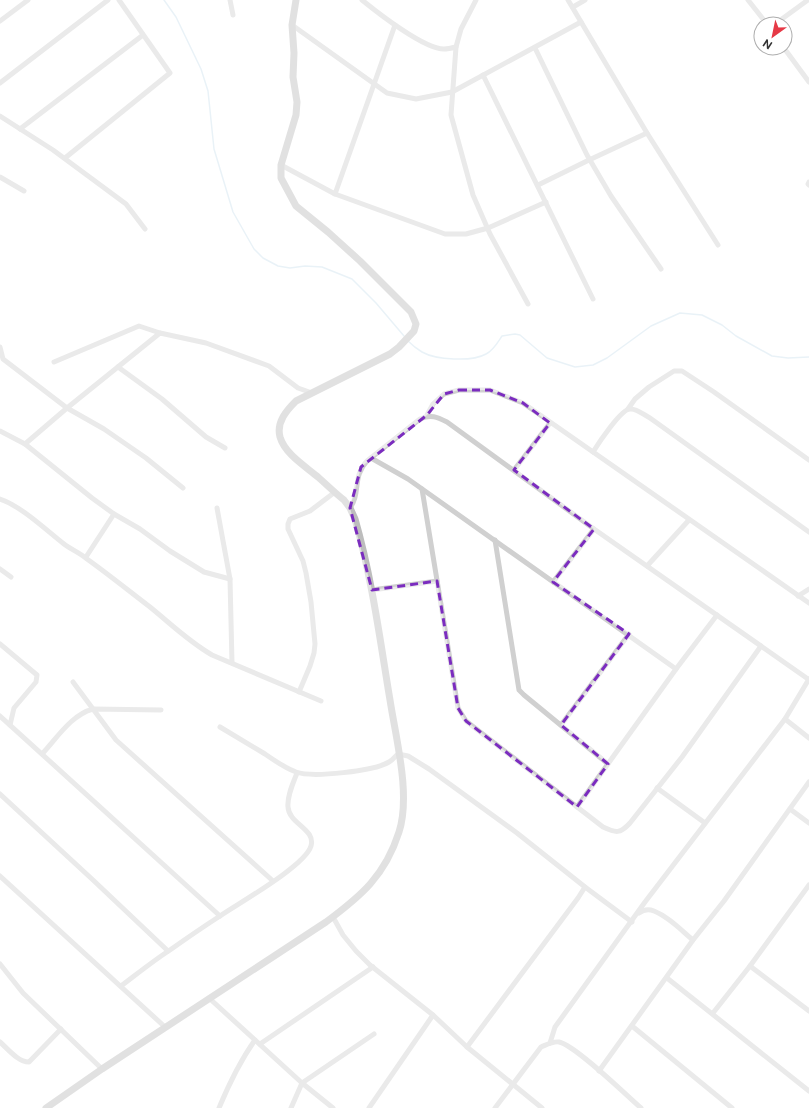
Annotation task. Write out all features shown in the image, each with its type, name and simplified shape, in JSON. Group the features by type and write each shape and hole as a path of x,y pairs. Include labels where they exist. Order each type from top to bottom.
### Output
{"street":[{"path":"0,21 28,0"},
{"path":"0,83 108,0"},
{"path":"65,158 170,73 119,0"},
{"path":"230,0 233,15"},
{"path":"46,1108 165,1027 333,917 366,890 379,873 391,853 399,831 403,809 403,786 372,590 355,519 350,508 335,492 294,457 285,446 280,436 281,420 296,401 371,365 399,347 414,331 416,324 411,312 355,256 296,206 281,178 281,165 296,115 297,102 293,77 294,53 292,24 296,0"},
{"path":"362,0 395,25 429,46 443,50 456,47"},
{"path":"476,0 461,29 456,47 451,115 473,194 488,228 528,304"},
{"path":"568,0 647,133 718,245"},
{"path":"573,7 585,0"},
{"path":"748,0 761,16"},
{"path":"786,16 808,0"},
{"path":"292,24 387,93 416,99 452,92 581,22"},
{"path":"335,194 373,83 395,25"},
{"path":"20,129 143,35"},
{"path":"534,48 590,160 611,196 661,269"},
{"path":"790,56 809,82"},
{"path":"484,75 593,299"},
{"path":"0,116 65,158 126,204 145,229"},
{"path":"538,185 647,133"},
{"path":"281,165 335,194 445,234 466,234 488,228 546,202"},
{"path":"0,177 24,191"},
{"path":"54,362 139,326 160,333 206,343 269,366 298,388 312,393"},
{"path":"25,444 160,333"},
{"path":"0,347 2,359 67,408 110,433 146,458 183,488"},
{"path":"118,367 162,399 206,437 225,448"},
{"path":"593,452 615,421 628,409 635,399 649,387 674,371 682,372 714,392 809,460"},
{"path":"350,508 353,504 358,475 361,468 371,458 427,415 433,404 444,394 459,390 490,390 523,403 809,603"},
{"path":"628,409 636,410 650,418 809,532"},
{"path":"427,415 447,422 594,529 809,679 785,719 645,902 639,913 555,1027 550,1043"},
{"path":"514,470 550,423"},
{"path":"0,431 25,444 92,498 114,514 140,529 170,551 204,572 230,579"},
{"path":"371,458 408,479 629,634 676,669"},
{"path":"422,490 458,708 462,717 603,827 614,832 623,830 630,823 682,757 761,646"},
{"path":"299,692 310,666 315,644 312,602 303,560 288,529 288,524 290,519 310,512 335,492"},
{"path":"0,499 17,507 68,547 86,557 200,648 212,655 320,701"},
{"path":"217,508 230,579 232,663"},
{"path":"86,557 114,514"},
{"path":"647,566 689,520"},
{"path":"553,582 594,529"},
{"path":"495,540 519,690 608,764"},
{"path":"0,569 11,576"},
{"path":"372,590 437,581"},
{"path":"798,596 809,589"},
{"path":"577,807 676,669 717,615"},
{"path":"561,725 629,634"},
{"path":"0,644 37,675 36,682 14,708 10,725"},
{"path":"73,682 116,740 273,881"},
{"path":"42,754 76,717 84,712 93,709 161,710"},
{"path":"0,716 220,916"},
{"path":"785,719 809,738"},
{"path":"220,727 286,768 298,773 334,773 360,770 382,765 390,761 398,754"},
{"path":"398,754 408,756 442,778 517,833 585,888 632,922"},
{"path":"121,986 168,951 294,866 310,848 312,840 309,834 289,815 289,796 298,773"},
{"path":"599,1071 809,782"},
{"path":"657,788 705,823"},
{"path":"0,794 168,951"},
{"path":"790,809 809,823"},
{"path":"0,876 165,1027"},
{"path":"713,1013 750,966 809,885"},
{"path":"466,1047 585,888"},
{"path":"639,913 644,910 653,910 669,920 693,940"},
{"path":"333,917 343,935 356,952 433,1015 466,1047 542,1108"},
{"path":"0,964 23,993 102,1069"},
{"path":"750,966 809,1011"},
{"path":"260,1044 373,967"},
{"path":"667,978 809,1090"},
{"path":"209,998 302,1083 333,1108"},
{"path":"369,1108 433,1015"},
{"path":"632,1026 732,1108"},
{"path":"0,1042 18,1058 24,1062 29,1062 61,1029"},
{"path":"291,1108 302,1083 374,1034"},
{"path":"219,1108 229,1085 255,1040"},
{"path":"495,1108 541,1047 550,1043 558,1042 571,1048 641,1108"}],"highlighted area":[{"path":"459,390 490,390 523,403 550,423 514,470 594,529 553,582 629,634 561,725 608,764 577,807 466,721 458,708 437,581 372,590 350,508 361,467 427,415 444,394"}],"waterway":[{"path":"164,0 176,17 201,69 208,91 214,149 233,212 254,249 263,258 278,266 290,268 305,266 322,267 352,279 376,303 404,336"},
{"path":"408,341 418,350 428,355 463,359 480,357 489,353 502,336 515,334 520,335 547,358 575,367 593,365 607,358 651,326 680,313 702,315 722,325 736,336 772,356 788,358 809,357"}]}
